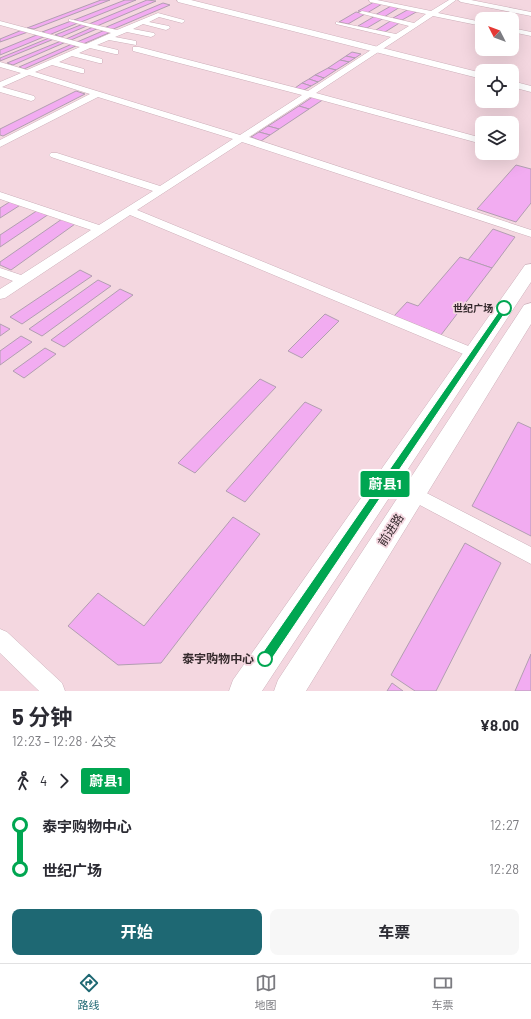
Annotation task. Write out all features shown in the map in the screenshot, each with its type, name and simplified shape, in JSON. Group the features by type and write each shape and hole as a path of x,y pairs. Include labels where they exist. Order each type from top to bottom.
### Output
{"main road":[{"path":"244,691 531,268"},
{"name":"前进路","path":"289,691 531,309"}],"street":[{"path":"181,0 475,74"},
{"path":"0,295 453,0"},
{"path":"461,0 531,14"},
{"path":"372,1 475,22"},
{"path":"362,13 416,25"},
{"path":"0,85 29,73 87,45 158,15 182,21"},
{"path":"71,20 118,33"},
{"path":"142,22 166,28"},
{"path":"0,23 115,52"},
{"path":"338,23 398,36"},
{"path":"125,29 150,35"},
{"path":"519,31 531,34"},
{"path":"108,37 134,46 475,139"},
{"path":"70,53 99,61"},
{"path":"51,62 81,71"},
{"path":"0,64 241,138 531,234"},
{"path":"519,86 531,89"},
{"path":"0,88 30,98"},
{"path":"0,144 5,138 97,94"},
{"path":"54,155 162,190"},
{"path":"0,195 101,230"},
{"path":"129,211 473,353"},
{"path":"0,272 22,280"},
{"path":"388,480 531,556"},
{"path":"0,639 54,691"}],"building":[{"path":"101,0 110,0 34,29 27,28"},
{"path":"125,0 136,0 81,22 74,20"},
{"path":"147,0 156,1 97,26 89,24"},
{"path":"374,2 382,4 367,13 358,11"},
{"path":"163,3 170,5 111,30 104,28"},
{"path":"391,6 400,7 384,17 375,15"},
{"path":"409,9 418,11 402,20 393,18"},
{"path":"356,12 365,14 348,24 339,22"},
{"path":"375,16 384,18 367,28 358,26"},
{"path":"392,20 401,22 385,32 376,30"},
{"path":"71,21 78,23 49,35 42,32"},
{"path":"83,24 89,25 61,37 55,35"},
{"path":"93,27 99,28 71,40 66,39"},
{"path":"22,30 28,32 0,42 0,39"},
{"path":"105,30 111,32 83,44 77,42"},
{"path":"39,34 46,36 0,55 0,50"},
{"path":"49,38 54,39 0,61 0,58"},
{"path":"61,41 66,42 13,65 7,63"},
{"path":"72,44 78,45 24,69 19,67"},
{"path":"352,52 361,54 355,58 346,56"},
{"path":"346,56 355,58 349,62 340,60"},
{"path":"340,60 349,62 336,70 328,68"},
{"path":"328,68 336,70 324,78 315,75"},
{"path":"315,75 324,78 318,82 309,79"},
{"path":"309,79 318,82 311,86 302,83"},
{"path":"302,83 311,86 304,90 295,88"},
{"path":"76,91 85,94 3,136 0,135 0,129"},
{"path":"314,96 324,99 309,109 299,106"},
{"path":"299,106 309,109 279,129 268,126"},
{"path":"268,126 279,129 270,135 259,132"},
{"path":"259,132 270,135 261,141 251,137"},
{"path":"516,165 531,169 531,203 516,222 477,209"},
{"path":"11,201 22,204 0,218 0,208"},
{"path":"38,210 49,214 0,247 0,235"},
{"path":"62,219 75,224 11,270 0,265 0,262"},
{"path":"493,229 515,237 492,268 468,260"},
{"path":"460,257 492,268 441,335 394,316 407,302 418,306"},
{"path":"80,270 92,276 22,324 10,317"},
{"path":"98,280 111,286 42,336 29,329"},
{"path":"120,289 133,295 64,347 51,340"},
{"path":"325,314 339,321 302,358 288,351"},
{"path":"0,324 10,329 0,336"},
{"path":"21,336 32,342 0,365 0,351"},
{"path":"45,348 56,354 24,378 13,371"},
{"path":"260,379 276,387 195,473 178,463"},
{"path":"305,402 322,410 245,502 226,491"},
{"path":"518,422 531,428 531,536 472,506"},
{"path":"233,517 260,534 161,663 118,665 68,626 98,593 144,626"},
{"path":"465,543 501,563 436,691 415,691 391,675"},
{"path":"531,654 531,691 515,691"},
{"path":"392,683 403,691 387,691"}],"bus line":[{"name":"蔚县1","path":"265,659 504,308"}],"place":[{"name":"世纪广场","path":"504,308"},
{"name":"泰宇购物中心","path":"265,659"}]}
